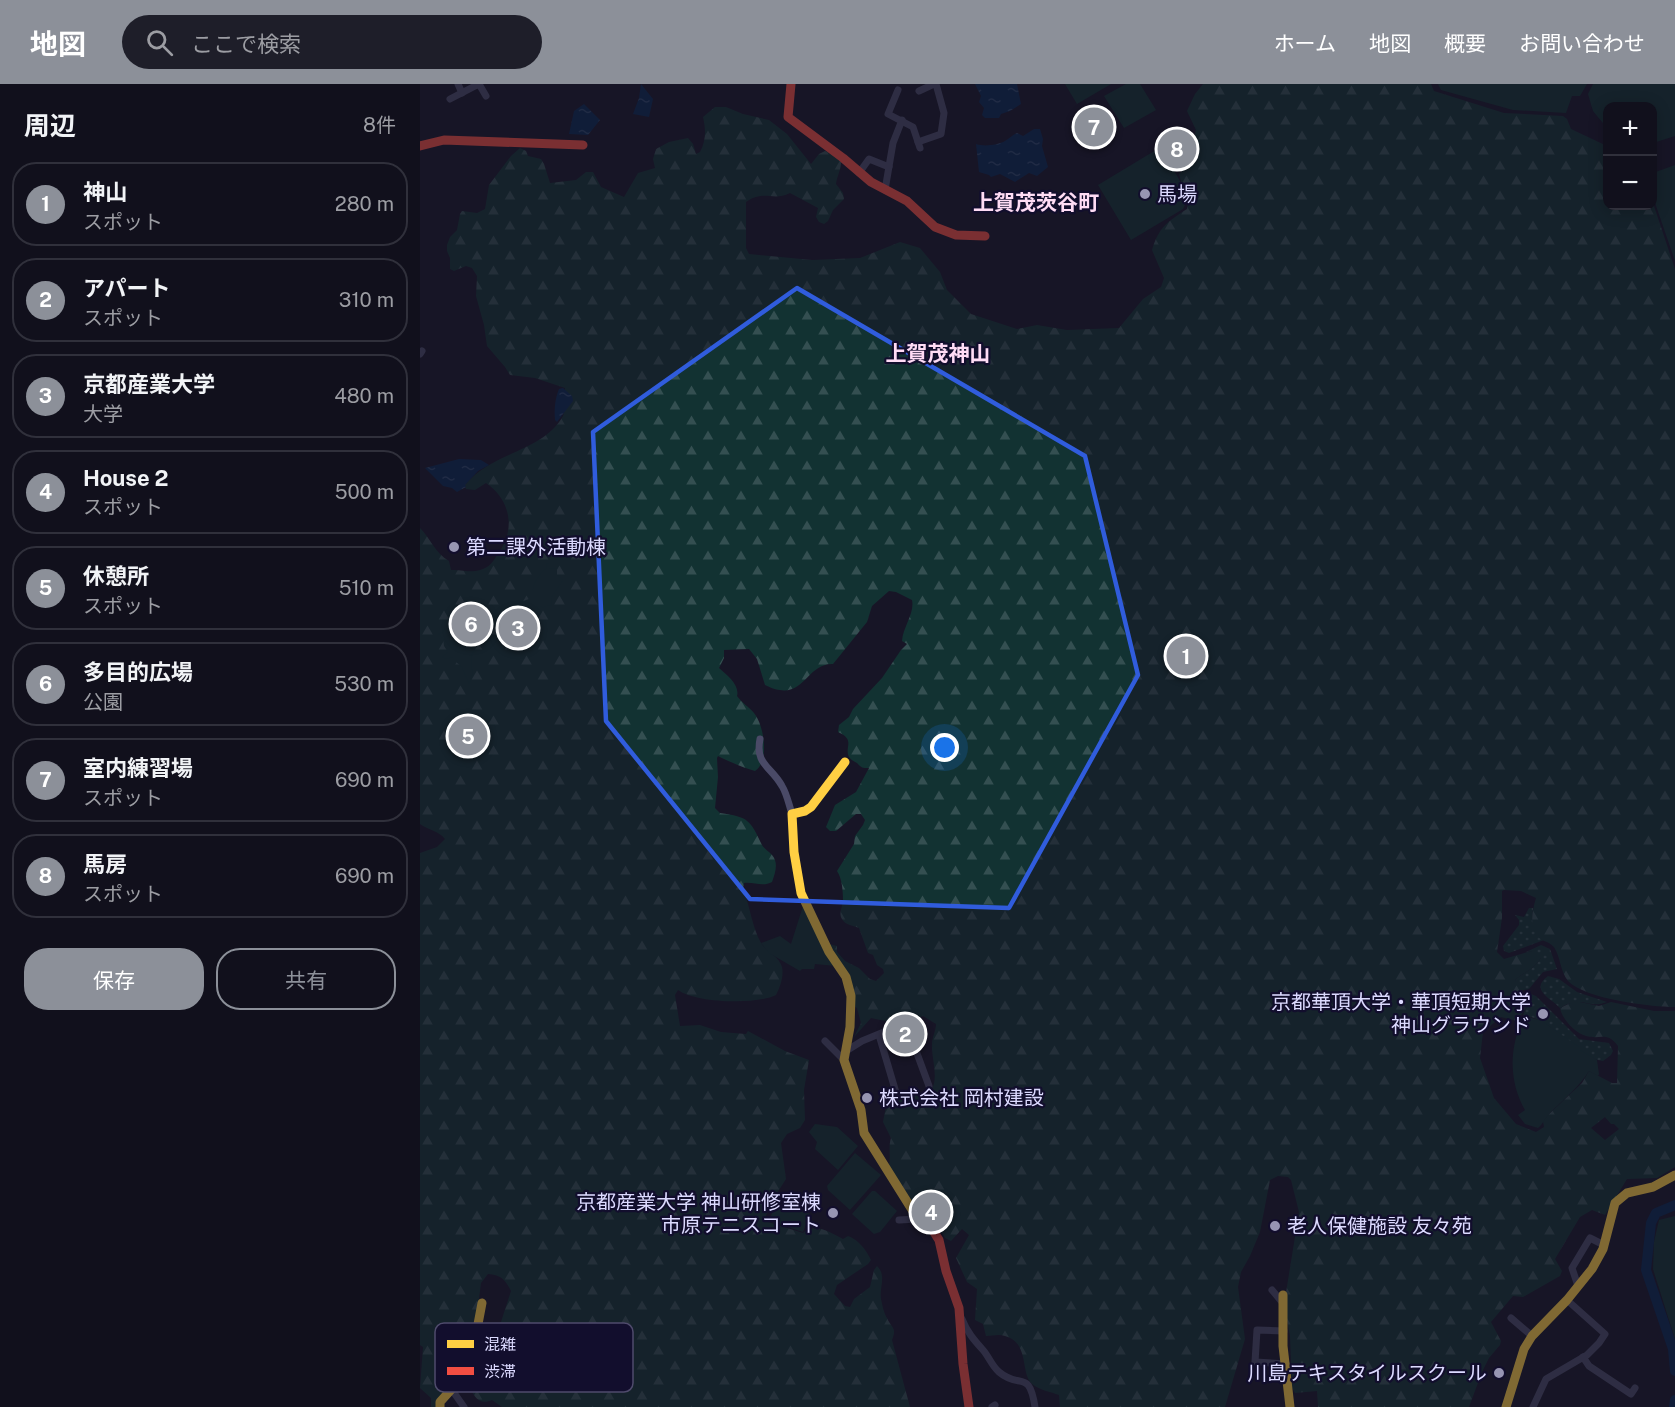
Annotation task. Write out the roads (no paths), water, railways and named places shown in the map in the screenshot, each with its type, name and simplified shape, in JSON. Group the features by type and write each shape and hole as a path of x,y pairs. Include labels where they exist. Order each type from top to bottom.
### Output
{"street":[{"path":"458,84 462,93"},
{"path":"450,99 479,84 486,96"},
{"path":"791,84 788,117 859,173 907,201 935,227 943,231 956,236 986,236"},
{"path":"898,90 888,114 913,127 919,145 941,134 944,113 935,84 919,91"},
{"path":"885,190 893,143 902,120"},
{"path":"420,146 444,140 583,145"},
{"path":"859,173 870,159 889,167"},
{"path":"760,739 758,751 760,759 783,787 792,814 794,852 801,893 829,952 846,977 851,996 850,1027 845,1056 861,1110 864,1133 918,1219 932,1229 939,1240 946,1271 960,1308 963,1364 969,1407"},
{"path":"792,814 811,807 845,762"},
{"path":"845,1056 862,1041 896,1027 908,1029 928,1086"},
{"path":"879,1035 897,1096"},
{"path":"825,1041 845,1056"},
{"path":"1506,1407 1520,1358 1532,1336 1567,1300 1592,1269 1604,1245 1612,1210 1620,1197 1633,1191 1653,1187 1675,1175"},
{"path":"899,1220 918,1219"},
{"path":"1578,1286 1572,1268 1590,1238 1604,1245"},
{"path":"1272,1290 1283,1299 1283,1346 1290,1407"},
{"path":"1533,1407 1546,1379 1583,1357 1599,1343 1605,1334 1567,1300"},
{"path":"479,1323 482,1303"},
{"path":"960,1314 965,1328 1001,1374 1028,1384 1033,1390 1035,1407"},
{"path":"1511,1318 1532,1336"},
{"path":"1284,1331 1257,1330 1255,1362 1286,1364"},
{"path":"1583,1357 1589,1366 1632,1394 1635,1388"},
{"path":"440,1407 440,1402 450,1392"},
{"path":"453,1392 464,1407"}],"water":[{"path":"641,84 653,99 649,117 633,114"},
{"path":"975,84 1017,84 1021,104 1001,114 999,118 985,118 982,115 984,108 979,102 981,96"},
{"path":"584,104 600,120 588,135 569,134 574,111"},
{"path":"1034,129 1040,129 1048,167 1037,176 1029,173 1015,182 1000,174 991,177 979,172 976,144 999,144 1017,133 1023,136"},
{"path":"563,388 572,396 573,401 557,422 555,420 556,400 559,389"},
{"path":"459,459 481,460 489,465 478,471 465,485 466,487 457,492 443,486 425,468"}],"waterway":[{"path":"1675,1205 1656,1213 1651,1223 1646,1270 1673,1349 1675,1371"},
{"path":"1674,1407 1675,1400"}],"place":[{"name":"室内練習場","path":"1094,127"},
{"name":"馬房","path":"1177,149"},
{"name":"馬場","path":"1145,194"},
{"name":"第二課外活動棟","path":"454,547"},
{"name":"多目的広場","path":"471,624"},
{"name":"京都産業大学","path":"518,628"},
{"name":"神山","path":"1186,656"},
{"name":"休憩所","path":"468,736"},
{"name":"京都華頂大学・華頂短期大学 神山グラウンド","path":"1543,1014"},
{"name":"アパート","path":"905,1034"},
{"name":"株式会社 岡村建設","path":"867,1098"},
{"name":"House 2","path":"931,1212"},
{"name":"京都産業大学 神山研修室棟 市原テニスコート","path":"833,1213"},
{"name":"老人保健施設 友々苑","path":"1275,1226"},
{"name":"川島テキスタイルスクール","path":"1499,1373"}],"district":[{"name":"上賀茂茨谷町","path":"1036,202"},
{"name":"上賀茂神山","path":"938,353"}]}
